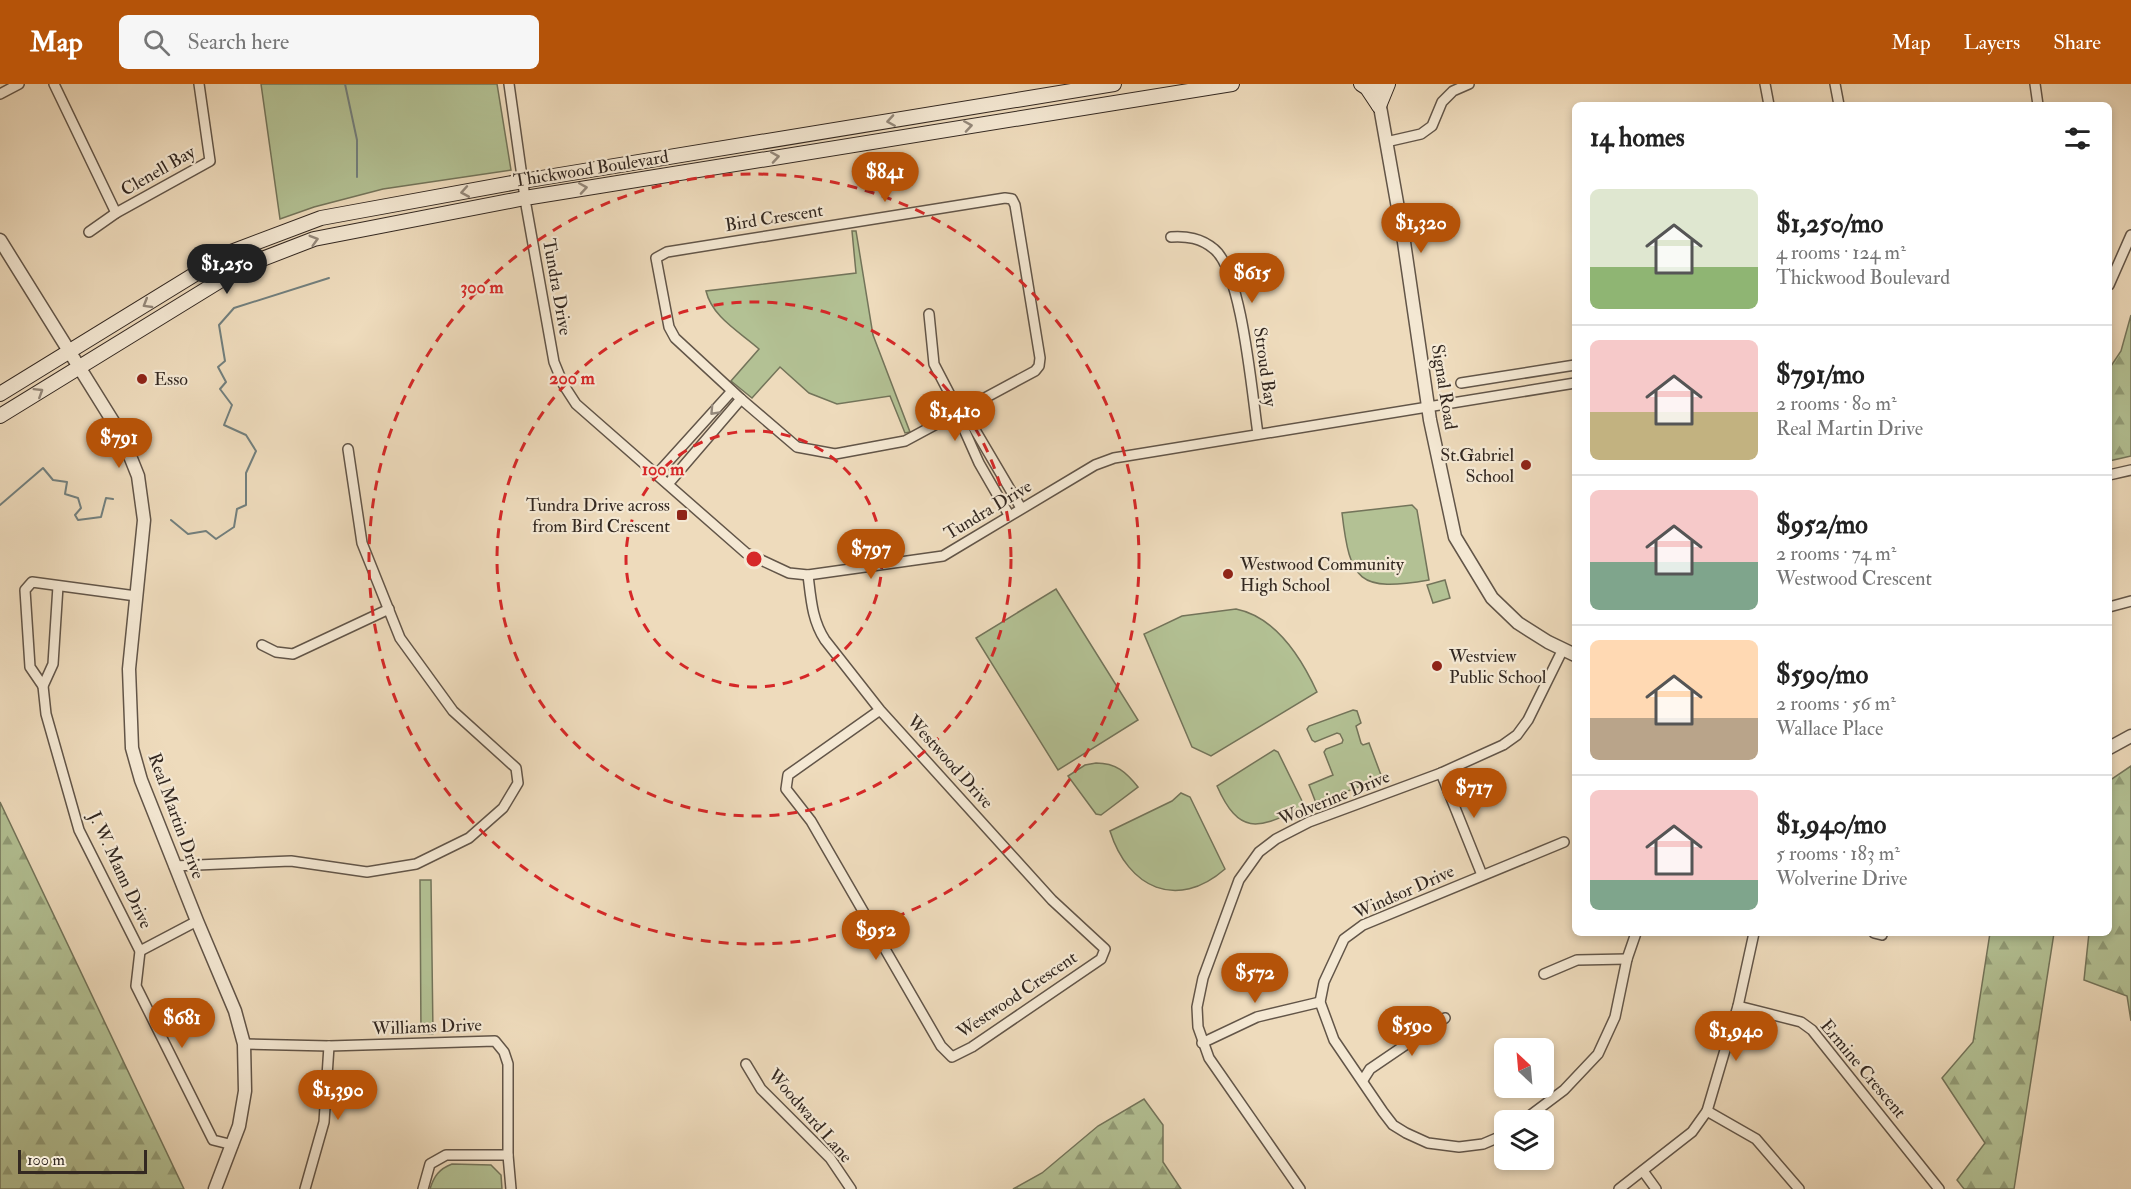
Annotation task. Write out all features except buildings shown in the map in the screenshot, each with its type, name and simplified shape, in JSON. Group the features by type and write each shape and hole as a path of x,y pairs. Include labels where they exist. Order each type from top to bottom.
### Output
{"main road":[{"name":"Thickwood Boulevard","path":"0,394 231,252 321,218 523,181 1114,84"},
{"name":"Thickwood Boulevard","path":"0,416 244,266 314,239 525,198 1232,84"},
{"path":"1361,84 1367,88 1379,106"},
{"path":"1379,106 1388,84"}],"street":[{"path":"0,94 19,84"},
{"path":"54,84 117,213"},
{"name":"Clenell Bay","path":"89,232 117,213 210,161 199,84"},
{"name":"Tundra Drive","path":"509,84 525,198 554,362 563,384 576,405 746,553 789,573 808,575 943,556 1095,465 1114,458 1572,384"},
{"name":"Signal Road","path":"1376,84 1404,242 1428,407 1455,537 1492,598 1518,623 1572,654"},
{"path":"1386,142 1421,134 1432,126 1442,102 1453,91 1468,84"},
{"path":"1765,84 1768,102"},
{"path":"1835,84 1838,102"},
{"path":"2035,84 2038,102"},
{"name":"Bird Crescent","path":"1005,198 1012,199 1015,205 1040,358 1039,366 960,411 905,441 835,454 797,447 675,338 669,327 656,258 667,252 678,250 1005,198"},
{"path":"2112,278 2131,235"},
{"name":"Stroud Bay","path":"1171,237 1189,236 1214,248 1224,261 1236,291 1258,434"},
{"name":"Real Martin Drive","path":"0,240 122,436 138,476 144,520 129,669 132,748 141,780 174,867 235,1011 244,1044 244,1091 239,1126 215,1189"},
{"path":"929,314 934,364 960,411 971,423 1021,508"},
{"name":"Signal Road","path":"1461,383 1572,365"},
{"path":"1518,374 1521,392"},
{"path":"657,474 732,391"},
{"path":"668,484 741,399"},
{"path":"960,411 963,427 979,463 1009,515"},
{"path":"695,431 705,441"},
{"path":"174,867 291,861 367,872 416,864 469,838 503,808 518,783 516,768 453,711 400,638 362,543 348,449"},
{"path":"979,463 990,456"},
{"path":"2112,475 2131,470"},
{"name":"Westwood Drive","path":"808,575 813,614 818,629 880,710 1052,900 1106,949"},
{"name":"J. W. Mann Drive","path":"136,596 32,582 25,590 30,667 43,686 46,714 79,830 140,951 136,986 213,1140 233,1145"},
{"name":"J. W. Mann Drive","path":"43,686 53,664 58,586"},
{"path":"2112,606 2131,601"},
{"path":"262,645 276,652 293,654 388,609"},
{"name":"Wolverine Drive","path":"1300,1189 1209,1058 1198,1027 1197,1007 1203,978 1239,880 1259,852 1309,822 1441,773 1503,745 1517,735 1528,720 1563,649"},
{"name":"Westwood Crescent","path":"880,710 788,775 786,789 811,821 941,1046 952,1057 972,1047 1092,965 1101,958 1106,949"},
{"path":"2112,746 2131,736"},
{"name":"Windsor Drive","path":"1320,1002 1324,982 1344,939 1363,925 1482,875 1441,773"},
{"path":"1482,875 1564,842"},
{"path":"140,951 197,921"},
{"path":"1537,1110 1564,1090 1598,1054 1615,1017 1627,959 1635,936"},
{"path":"1619,1189 1692,1131 1707,1111 1738,1006 1753,936"},
{"path":"1544,974 1577,960 1627,959"},
{"path":"1202,1043 1257,1017 1320,1002 1334,1040 1393,1125 1428,1143 1459,1147 1483,1144 1494,1139"},
{"name":"Ermine Crescent","path":"1738,1006 1801,1022 1812,1030 1939,1189"},
{"path":"1363,1080 1370,1069 1445,1018"},
{"name":"Williams Drive","path":"244,1044 329,1046 495,1041 504,1052 508,1064 510,1189"},
{"path":"305,1189 324,1122 329,1046"},
{"name":"Woodward Lane","path":"746,1064 761,1089 830,1158 850,1189"},
{"path":"1707,1111 1756,1139 1799,1189"},
{"path":"423,1189 430,1164 446,1155 508,1155"},
{"path":"1643,1171 1656,1189"}],"green space":[{"path":"261,84 497,84 511,170 383,189 314,207 280,219"},
{"path":"852,231 856,231 873,335 910,432 905,433 890,396 837,404 809,393 780,367 752,398 731,381 759,349 720,316 714,309 706,291 856,273"},
{"path":"2131,315 2131,456 2112,460 2112,364 2121,351"},
{"path":"1412,505 1417,510 1429,580 1387,584 1373,582 1362,577 1349,554 1342,513"},
{"path":"1445,580 1450,598 1433,603 1427,585"},
{"path":"1056,589 1138,720 1058,770 976,638"},
{"path":"1236,609 1263,620 1286,640 1303,665 1317,692 1211,756 1192,747 1144,634 1182,616"},
{"path":"1353,710 1357,711 1361,723 1356,726 1361,743 1363,745 1369,743 1381,775 1380,779 1316,803 1309,785 1333,775 1324,752 1342,743 1343,740 1337,733 1315,742 1307,729 1309,726"},
{"path":"1274,750 1278,752 1305,807 1264,823 1254,824 1244,821 1235,815 1217,786"},
{"path":"1096,763 1120,769 1138,787 1101,815 1096,814 1068,776 1085,765"},
{"path":"2131,766 2131,1021 2127,996 2084,980 2089,936 2112,936 2112,779"},
{"path":"1181,793 1190,797 1225,869 1207,882 1189,889 1172,890 1156,887 1142,879 1129,867 1118,851 1110,831 1172,801"},
{"path":"0,802 184,1189 0,1189"},
{"path":"420,880 431,880 433,1034 421,1034"},
{"path":"1990,936 2054,936 2014,1189 1964,1189 1957,1180 1985,1143 1942,1078 1973,1042"},
{"path":"1144,1099 1163,1125 1163,1162 1181,1189 1013,1189 1042,1173 1098,1126"},
{"path":"452,1164 491,1165 501,1175 502,1189 430,1189 438,1174"}],"waterway":[{"path":"345,84 357,140 357,177"},
{"path":"171,520 188,534 206,531 216,539 234,527 237,509 246,505 246,473 256,451 246,435 224,425 232,405 220,389 226,382 218,367 225,361 219,325 234,308 329,278"},
{"path":"0,505 43,468 53,480 67,482 65,494 78,498 81,508 75,515 78,520 101,517 106,498 113,499"}],"place":[{"name":"Esso","path":"142,379"},
{"name":"St.Gabriel School","path":"1526,465"},
{"name":"Tundra Drive across from Bird Crescent","path":"682,515"},
{"name":"Westwood Community High School","path":"1228,574"},
{"name":"Westview Public School","path":"1437,666"}]}
